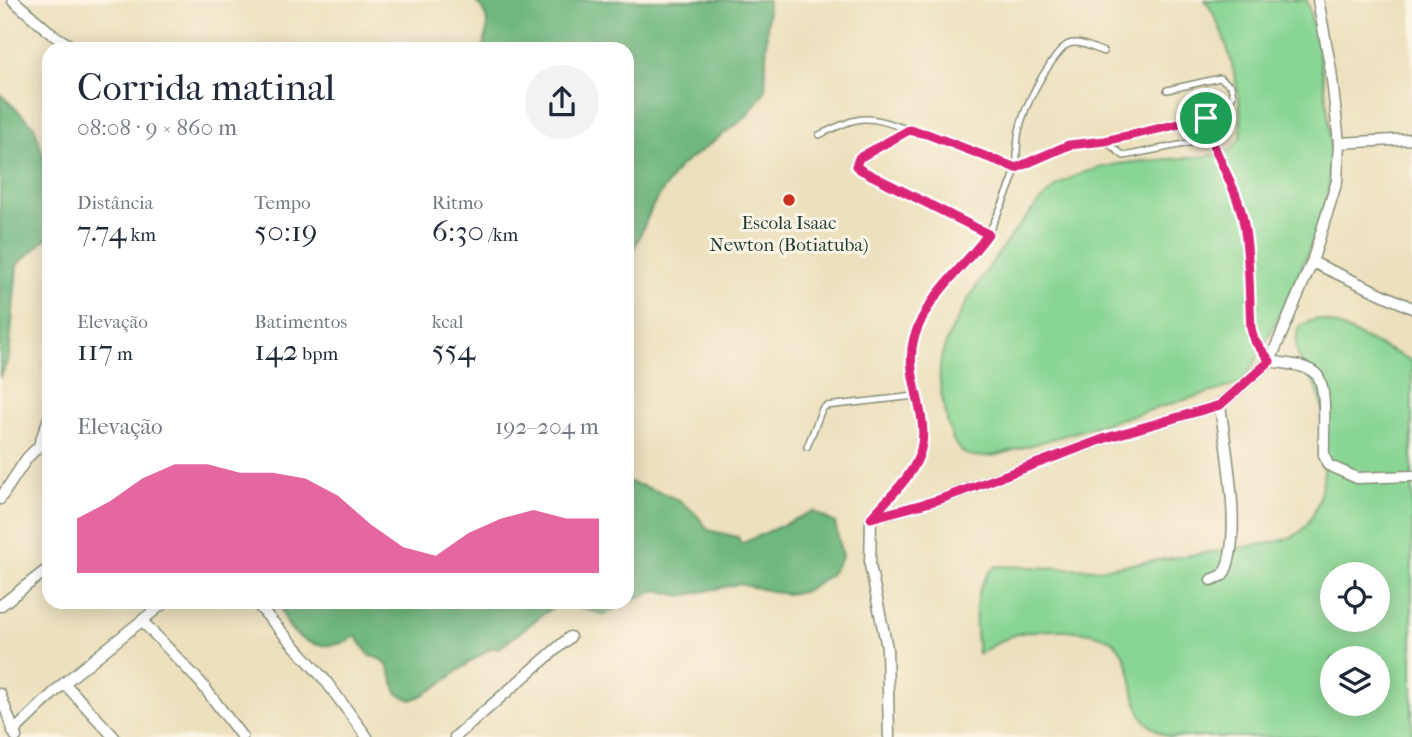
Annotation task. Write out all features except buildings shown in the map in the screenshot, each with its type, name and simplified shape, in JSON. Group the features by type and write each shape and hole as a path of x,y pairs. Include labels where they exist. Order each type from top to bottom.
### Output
{"street":[{"path":"13,0 52,36 63,42"},
{"path":"890,737 887,648 870,565 871,518 938,500 1095,442 1220,405 1270,361 1312,262 1337,181 1339,143 1331,69 1318,0"},
{"path":"1339,143 1412,139"},
{"path":"1312,262 1412,309"},
{"path":"1270,361 1307,369 1317,374 1323,384 1324,455 1328,465 1357,478 1412,476"},
{"path":"1211,580 1223,575 1230,554 1232,496 1220,405"},
{"path":"0,499 42,442"},
{"path":"0,606 42,573"},
{"path":"0,694 15,734 64,683 157,609"},
{"path":"261,609 325,680 367,737"},
{"path":"142,621 201,683 242,737"},
{"path":"455,737 570,636"},
{"path":"64,683 114,737"}],"lane":[{"path":"871,518 913,468 921,451 923,434 910,363 914,338 928,304 988,234 1016,168 1018,134 1025,111 1055,60 1066,45 1075,43 1104,52"},
{"path":"819,135 857,117 876,118 1016,168 1069,145 1105,141 1206,118 1226,110 1231,103 1231,86 1220,78 1167,90"},
{"path":"1206,118 1209,139 1241,210 1251,328 1254,340 1270,361"},
{"path":"909,130 859,158 856,166 988,234"},
{"path":"1105,141 1124,156 1209,139"},
{"path":"807,447 822,408 826,406 915,396"}],"green space":[{"path":"474,0 768,0 765,91 745,118 679,167 653,205 634,249 634,42 484,42 487,23 480,5"},
{"path":"1205,0 1307,0 1321,67 1330,136 1329,181 1325,203 1307,256 1267,338 1243,383 997,455 978,457 964,453 954,443 944,407 940,381 942,355 960,313 975,288 1030,213 1063,182 1080,174 1117,164 1214,155 1231,150 1241,137 1237,85 1221,30"},
{"path":"0,94 34,126 42,152 42,242 17,265 9,357 0,378"},
{"path":"1316,319 1334,324 1412,361 1412,737 1170,737 1145,720 1135,699 1127,662 1120,649 1101,636 1056,630 1027,632 1007,638 978,654 978,595 982,584 996,566 1099,569 1270,543 1296,535 1307,524 1321,492 1325,433 1318,390 1299,359 1296,339 1299,326"},
{"path":"634,483 682,503 708,530 738,537 741,544 813,511 835,523 842,557 830,575 803,592 785,594 739,584 681,596 658,590 634,599"},
{"path":"281,609 550,609 498,649 494,647 483,653 433,689 411,700 397,693 387,665 370,656 356,636 340,644 313,643 297,635"},
{"path":"586,609 615,609 605,615"}],"place":[{"name":"Escola Isaac Newton (Botiatuba)","path":"789,200"}],"route":[{"path":"1206,118 1209,139 1238,200 1244,220 1251,328 1254,340 1270,361 1220,405 1106,438 938,500 871,518 913,468 921,451 923,434 910,363 914,338 928,304 988,234 861,170 856,166 859,158 909,130 927,134 1016,168 1069,145 1105,141 1206,118"}]}
